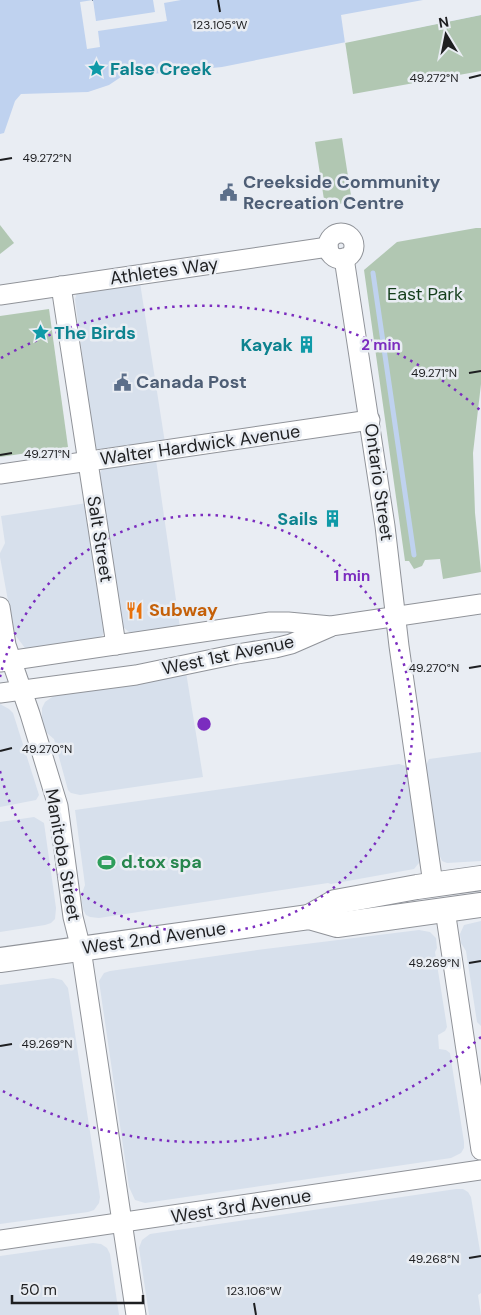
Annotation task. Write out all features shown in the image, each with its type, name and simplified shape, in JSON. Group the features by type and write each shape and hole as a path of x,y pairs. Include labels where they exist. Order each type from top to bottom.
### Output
{"main road":[{"name":"West 2nd Avenue","path":"309,918 335,902 433,884 481,878"},
{"name":"West 2nd Avenue","path":"0,960 309,918 337,925 481,905"}],"street":[{"name":"Ontario Street","path":"328,247 330,238 333,235 342,233 349,236 353,247 350,254 344,258 370,420 433,884"},
{"name":"Athletes Way","path":"0,295 328,247"},
{"name":"Salt Street","path":"61,286 116,645"},
{"name":"Walter Hardwick Avenue","path":"0,474 370,420"},
{"path":"331,626 481,604"},
{"name":"Manitoba Street","path":"0,607 6,645 6,661 22,691 58,806 73,917 80,949 136,1315"},
{"name":"West 1st Avenue","path":"6,661 270,622 331,626"},
{"name":"West 1st Avenue","path":"0,693 136,674 275,648 291,644 331,626"},
{"path":"445,910 481,1150"},
{"name":"West 3rd Avenue","path":"0,1240 481,1170"}],"shaded area":[{"path":"140,283 165,443 99,451 94,446 75,299 77,293 81,291"},
{"path":"156,460 180,628 133,633 122,626 99,475 103,467"},
{"path":"87,503 105,628 103,635 97,639 30,649 25,648 16,636 13,628 0,557 5,543 1,516"},
{"path":"186,672 203,777 80,795 71,793 68,790 54,739 47,733 42,723 42,708 45,702 55,695"},
{"path":"0,704 13,713 39,795 36,800 0,807"},
{"path":"481,752 481,861 447,863 442,861 439,854 426,765 429,759"},
{"path":"399,764 406,766 421,852 419,863 414,869 331,884 99,918 86,915 83,909 81,896 85,885 75,810"},
{"path":"34,817 44,823 56,908 55,919 45,925 0,932 0,822"},
{"path":"481,921 481,1026 477,1022 466,951 461,943 460,934 464,925"},
{"path":"419,930 430,932 436,938 437,948 435,952 447,1027 445,1031 438,1035 439,1049 450,1053 464,1142 464,1148 461,1153 451,1158 145,1203 135,1200 129,1187 99,981 104,973 257,950"},
{"path":"53,978 62,980 68,988 100,1197 99,1203 94,1210 88,1212 0,1224 0,985"},
{"path":"463,1189 471,1197 481,1257 481,1293 478,1295 481,1315 149,1315 139,1248 142,1240 150,1234"},
{"path":"93,1243 101,1244 107,1248 110,1254 119,1315 0,1315 0,1256"}],"green space":[{"path":"481,0 481,71 353,94 341,15"},
{"path":"342,138 352,202 325,206 315,142"},
{"path":"0,225 14,243 0,254"},
{"name":"East Park","path":"481,228 481,384 473,453 475,513 481,572 443,579 440,559 425,560 422,566 414,569 409,561 405,561 364,270 397,242"},
{"path":"49,309 68,447 0,457 0,316"}],"water":[{"name":"False Creek","path":"0,0 481,0 481,15 222,67 121,77 109,85 88,92 21,94 15,101 4,133 0,134"}],"pier":[{"path":"93,0 96,21 155,12 153,0 181,0 164,3 167,21 98,31 100,47 87,49 80,2"},
{"path":"423,0 481,0 481,15 345,43 341,15"}],"waterway":[{"path":"373,273 414,555"}],"place":[{"name":"False Creek","path":"96,69"},
{"name":"Creekside Community Recreation Centre","path":"229,192"},
{"name":"The Birds","path":"40,333"},
{"name":"Kayak","path":"307,345"},
{"name":"Canada Post","path":"122,382"},
{"name":"Sails","path":"332,519"},
{"name":"Subway","path":"135,610"},
{"name":"d.tox spa","path":"107,862"}]}
